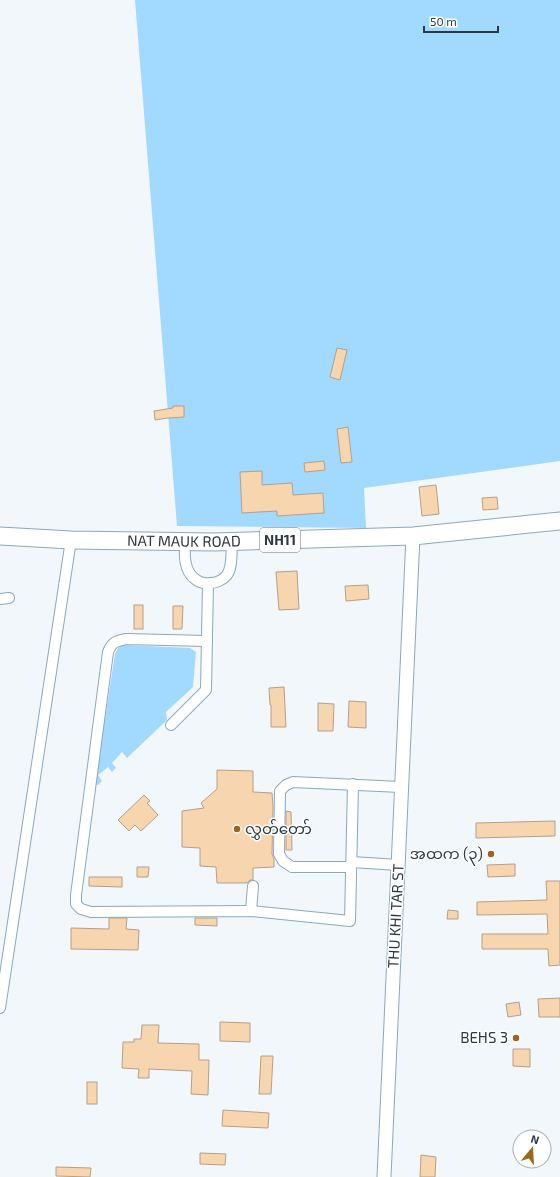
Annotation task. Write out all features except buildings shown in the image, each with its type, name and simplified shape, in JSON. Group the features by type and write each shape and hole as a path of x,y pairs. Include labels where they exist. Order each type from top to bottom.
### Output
{"highway":[{"name":"NAT MAUK ROAD","path":"0,536 71,540 185,542 232,541 413,536 560,521"}],"street":[{"name":"THU KHI TAR ST","path":"384,1177 413,536"},
{"path":"0,1008 71,540"},
{"path":"185,542 186,564 190,575 198,582 208,584 218,582 226,575 231,566 232,541"},
{"path":"171,724 206,690 208,584"},
{"path":"207,641 126,639 118,640 111,645 108,652 76,895 76,904 81,909 91,912 251,911 350,921 354,784"},
{"path":"398,865 292,867 283,861 279,854 280,791 286,785 293,782 401,787"},
{"path":"251,911 253,886"}],"shaded area":[{"path":"135,0 560,0 560,461 364,488 366,528 177,526"},
{"path":"124,645 190,648 196,652 193,687 166,712 167,720 127,758 122,752 112,763 116,768 112,772 108,767 98,775 102,781 98,785 95,784 115,654 118,648"}],"place":[{"name":"လွှတ်တော်","path":"237,829"},
{"name":"အထက (၃)","path":"491,854"},
{"name":"BEHS 3","path":"516,1038"}]}
